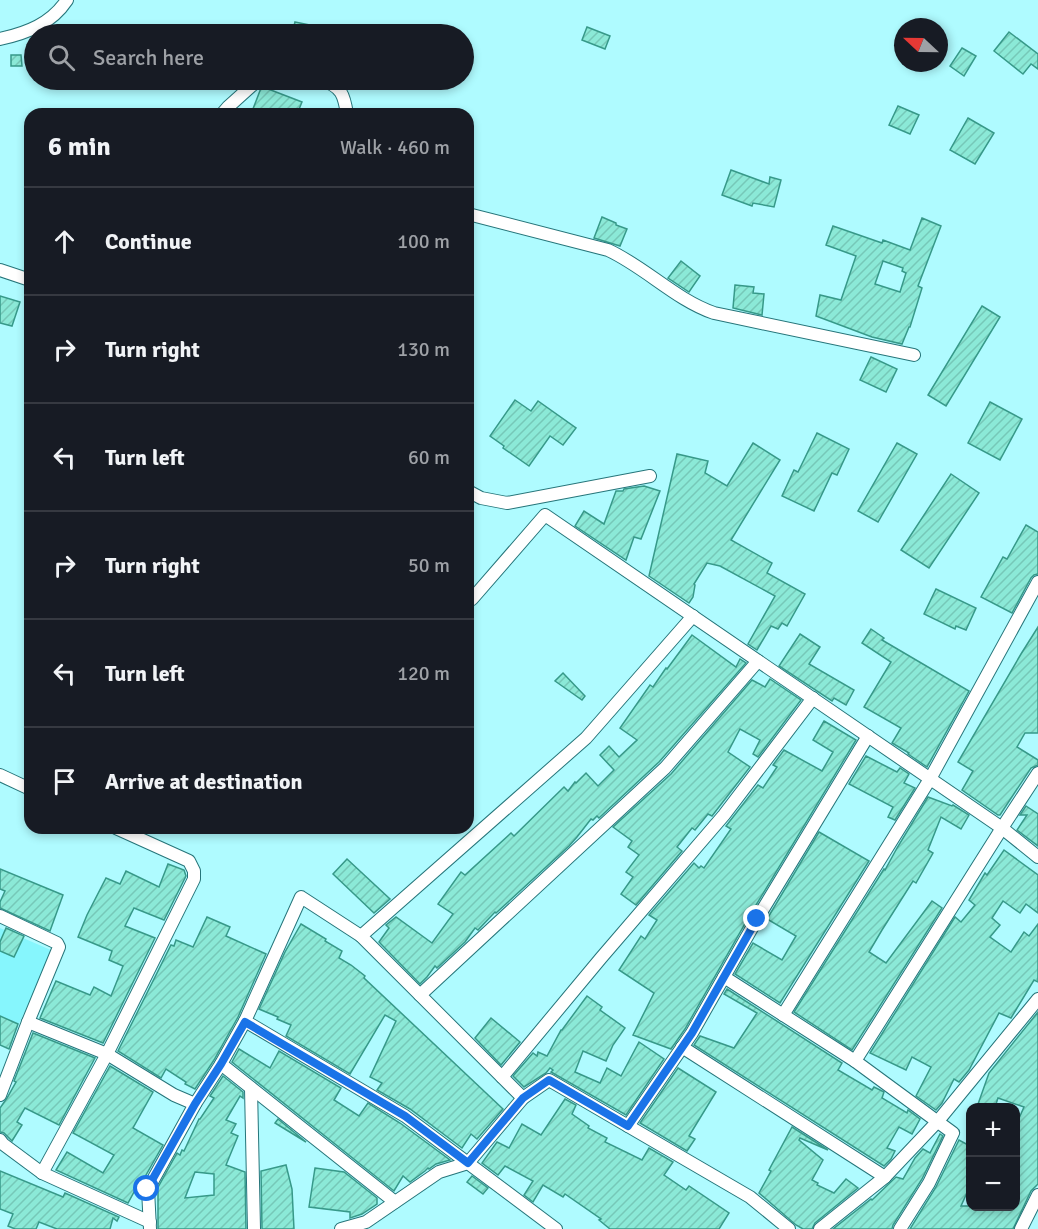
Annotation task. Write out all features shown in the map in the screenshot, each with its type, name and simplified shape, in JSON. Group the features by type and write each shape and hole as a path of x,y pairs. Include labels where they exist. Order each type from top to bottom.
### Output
{"street":[{"path":"43,24 52,18 67,0"},
{"path":"0,39 24,32"},
{"path":"227,108 247,90"},
{"path":"339,90 344,97 346,108"},
{"path":"474,216 608,250 624,257 699,308 714,313 914,355"},
{"path":"0,270 24,278"},
{"path":"474,494 481,498 507,503 650,476"},
{"path":"474,597 545,515 1002,828 1038,858"},
{"path":"783,1014 930,779 1038,582"},
{"path":"361,936 586,738 693,616"},
{"path":"420,995 665,768 758,661"},
{"path":"502,1077 724,815 813,699"},
{"path":"628,1126 682,1047 868,736"},
{"path":"855,1061 1038,773"},
{"path":"0,775 24,786"},
{"path":"42,1173 107,1054 194,879 194,871 189,861 129,834"},
{"path":"150,1225 147,1189 245,1022 301,897 361,936 523,1098"},
{"path":"0,916 57,943 59,947 0,1095"},
{"path":"724,977 855,1061 953,1133 929,1184 900,1229"},
{"path":"820,1229 885,1177 938,1121 1038,999"},
{"path":"28,1022 107,1054 174,1095 195,1104"},
{"path":"245,1022 405,1116 556,1229"},
{"path":"682,1047 885,1177"},
{"path":"221,1064 395,1202"},
{"path":"341,1229 366,1222 439,1172 468,1163 523,1098 549,1080 750,1197 789,1229"},
{"path":"251,1088 254,1229"},
{"path":"0,1140 42,1173 150,1225"},
{"path":"1021,1229 1038,1195"}],"shaded area":[{"path":"0,928 53,951 10,1043 0,1038"}],"building":[{"path":"587,27 610,36 605,49 582,40"},
{"path":"1009,32 1038,54 1038,69 1031,64 1023,74 994,51"},
{"path":"962,48 976,56 964,76 950,66"},
{"path":"11,55 21,55 22,66 11,66"},
{"path":"260,90 271,90 302,102 300,108 253,108"},
{"path":"898,106 919,115 910,134 889,125"},
{"path":"968,118 994,133 975,164 950,150"},
{"path":"731,170 769,184 770,177 781,180 774,207 753,203 752,206 722,195"},
{"path":"602,217 627,229 620,246 594,238"},
{"path":"922,218 941,226 918,286 922,288 910,327 902,344 872,337 816,316 820,295 841,300 856,256 826,245 833,226 910,250","holes":["883,261 903,268 902,271 906,273 900,292 875,284"]},
{"path":"681,261 700,276 689,292 668,278"},
{"path":"735,285 754,287 753,293 764,294 762,315 733,308"},
{"path":"0,296 20,302 12,326 0,323"},
{"path":"982,306 1000,317 946,406 928,395"},
{"path":"871,357 897,369 886,392 860,380"},
{"path":"515,400 531,411 538,401 576,428 563,445 550,436 529,466 490,436"},
{"path":"990,402 1022,419 1000,460 968,443"},
{"path":"817,433 849,449 837,475 832,473 814,511 782,496 794,470 798,472"},
{"path":"753,443 780,460 731,540 772,563 767,573 805,594 787,626 782,623 778,629 771,626 757,650 748,644 775,596 720,566 707,563 694,584 693,597 689,603 649,576 677,454 708,461 705,473 727,486"},
{"path":"897,443 917,454 878,522 858,511"},
{"path":"951,474 979,493 929,568 901,550"},
{"path":"644,486 660,491 641,539 634,537 626,560 575,526 584,511 604,524 616,491"},
{"path":"1026,525 1038,532 1038,574 1031,578 1012,613 981,597 1003,557 1007,559"},
{"path":"936,589 976,608 966,630 956,626 955,629 924,614"},
{"path":"1038,627 1038,733 1025,733 1017,747 1038,760 1038,765 1031,768 998,815 962,790 973,771 958,762"},
{"path":"871,629 884,638 882,640 969,691 927,767 892,743 901,728 864,707 891,662 862,643"},
{"path":"800,634 820,647 809,664 854,690 846,705 834,698 832,701 779,666"},
{"path":"692,635 736,667 740,659 746,663 659,762 599,818 597,816 591,819 569,846 478,930 475,928 465,942 437,968 435,966 420,984 379,942 389,928 386,925 396,917 432,943 453,914 438,904 461,872 465,875 511,833 514,836 564,787 568,791 586,773 598,786 614,770 600,755 609,746 619,757 637,740 620,728 650,685 653,687"},
{"path":"563,673 585,696 582,700 555,681"},
{"path":"770,679 801,700 758,757 753,754 760,740 740,729 728,752 750,767 712,816 708,814 695,830 692,828 677,847 682,851 636,905 621,894 633,877 626,872 639,855 628,847 632,841 613,827 671,774 752,680 765,687"},
{"path":"824,721 856,740 750,915 685,1029 671,1049 633,1035 654,993 619,970 641,936 645,939 657,920 649,915 694,863 699,868 701,866 704,868 731,829 726,826 758,785 763,788 777,767 773,765 784,750 822,771 833,752 813,740"},
{"path":"866,756 897,772 900,768 909,774 904,783 915,788 895,820 888,817 893,807 849,784"},
{"path":"928,797 953,805 969,815 961,829 941,817 928,850 933,853 916,883 913,881 869,952 886,963 932,901 942,908 852,1050 794,1012 885,870"},
{"path":"1026,806 1038,814 1038,846 1017,830 1027,815 1020,815"},
{"path":"819,832 869,861 780,1003 735,974 753,943 782,960 796,936 767,919"},
{"path":"1004,850 1038,875 1038,913 1026,904 1020,913 1003,901 992,918 1000,925 990,937 1011,952 1024,932 1029,936 1038,924 1038,982 1034,980 1011,1018 999,1013 969,1070 959,1082 954,1079 936,1110 916,1096 931,1067 912,1057 906,1070 870,1053 955,917 961,922 975,905 969,900 985,873 987,875"},
{"path":"347,859 390,899 374,913 333,874"},
{"path":"168,864 184,870 186,876 164,920 134,908 125,926 155,938 103,1043 40,1018 56,981 90,995 94,987 111,996 123,966 109,960 112,951 78,937 87,915 106,878 120,884 126,871 159,887"},
{"path":"0,869 63,895 50,931 0,908 5,891 0,889"},
{"path":"207,917 230,927 226,936 266,954 238,1017 195,1089 166,1069 161,1078 118,1051 171,945 174,946 176,940 193,947"},
{"path":"301,924 342,951 339,958 365,976 364,978 503,1109 477,1139 471,1134 462,1148 410,1109 377,1090 382,1083 370,1077 396,1021 385,1015 350,1074 286,1036 291,1025 259,1009 285,952"},
{"path":"6,928 24,936 14,957 0,951 0,942"},
{"path":"727,989 842,1063 838,1070 872,1090 874,1087 884,1092 882,1098 907,1113 908,1110 920,1119 912,1134 899,1127 887,1148 895,1151 884,1166 694,1045 700,1036 734,1048 757,1013 724,994"},
{"path":"587,996 602,1007 600,1010 625,1028 613,1045 606,1061 583,1051 575,1072 600,1083 607,1068 621,1076 639,1042 664,1059 626,1115 551,1072 553,1070 550,1068 524,1087 513,1076 533,1053 537,1056 538,1052 547,1056 561,1030"},
{"path":"1038,1012 1038,1184 1031,1191 1013,1229 910,1229 936,1187 959,1140 966,1144 966,1195 961,1206 966,1206 966,1211 1020,1211 1020,1116 1024,1107 1020,1106 1020,1103 998,1098 996,1103 978,1103 989,1073"},
{"path":"0,1016 18,1024 9,1049 0,1045"},
{"path":"491,1018 520,1042 501,1065 475,1038"},
{"path":"33,1033 95,1058 59,1125 25,1108 17,1122 22,1125 12,1141 0,1132 0,1108 16,1082 14,1081"},
{"path":"239,1049 270,1068 279,1051 341,1088 334,1100 359,1116 368,1103 400,1123 450,1160 428,1168 410,1182 403,1176 394,1191 232,1062"},
{"path":"110,1066 153,1092 133,1128 163,1145 128,1203 56,1170 67,1152 103,1173 114,1155 73,1133"},
{"path":"678,1068 716,1092 689,1136 695,1139 687,1151 640,1123"},
{"path":"223,1076 243,1092 243,1098 240,1096 226,1120 236,1124 231,1133 238,1136 226,1165 245,1172 246,1229 158,1229 158,1192 156,1191 177,1153 180,1155 182,1150 184,1151 199,1119 214,1098 210,1096","holes":["195,1172 214,1174 214,1195 185,1198"]},
{"path":"565,1099 576,1105 572,1114 589,1126 588,1128 607,1138 605,1142 642,1160 649,1148 673,1162 664,1175 686,1190 689,1186 729,1213 719,1229 610,1229 599,1220 601,1219 565,1194 563,1197 543,1185 533,1202 524,1195 533,1181 505,1166 498,1175 482,1163 497,1142 509,1148 522,1124 541,1135"},
{"path":"278,1119 306,1142 275,1123"},
{"path":"792,1127 828,1150 800,1138 799,1140 823,1160 812,1180 818,1183 817,1185 834,1193 846,1179 858,1188 815,1223 812,1229 803,1229 796,1225 759,1193"},
{"path":"940,1134 943,1136 922,1179 892,1229 833,1229 872,1200 896,1177 903,1179 923,1149 930,1153"},
{"path":"286,1165 292,1189 294,1229 262,1229 261,1171"},
{"path":"315,1168 344,1172 377,1198 377,1204 362,1214 350,1218 350,1212 309,1207"},
{"path":"0,1171 63,1197 65,1193 119,1217 117,1221 113,1218 110,1229 57,1229 39,1222 36,1229 15,1229 8,1226 13,1214 0,1209"},
{"path":"472,1176 488,1188 483,1194 467,1182"}],"route":[{"path":"147,1189 245,1022 405,1116 468,1163 523,1098 549,1080 628,1126 692,1033 757,919"}]}
